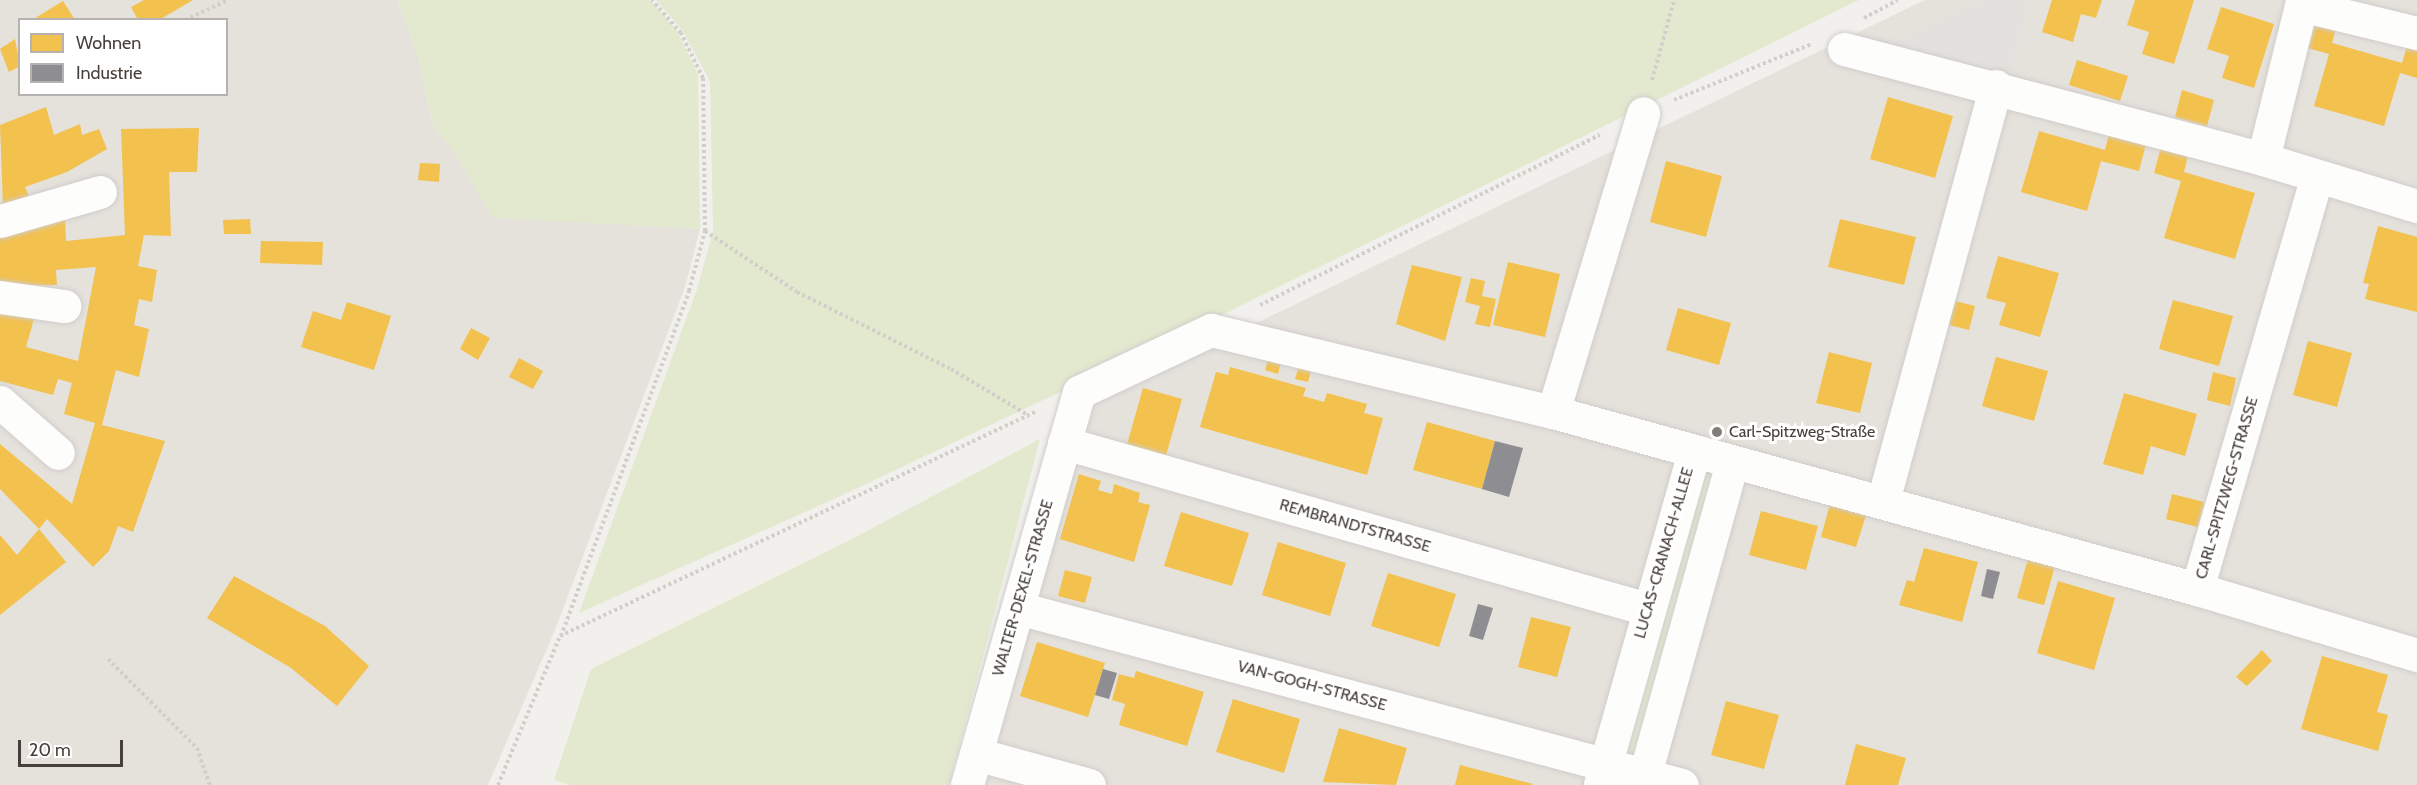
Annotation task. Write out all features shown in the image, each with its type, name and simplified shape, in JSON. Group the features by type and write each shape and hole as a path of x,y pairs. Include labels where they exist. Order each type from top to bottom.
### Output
{"street":[{"path":"2263,159 2301,5 2417,33"},
{"path":"1838,38 1996,86 2263,159 2417,206"},
{"path":"1883,501 1996,86"},
{"path":"1553,412 1643,113"},
{"name":"CARL-SPITZWEG-STRASSE","path":"1732,462 1883,501 2197,589 2317,177"},
{"path":"0,221 100,192"},
{"path":"0,297 64,306"},
{"path":"1078,392 1210,330 1553,412 1694,451"},
{"name":"WALTER-DEXEL-STRASSE","path":"967,785 1078,392"},
{"path":"0,402 58,453"},
{"name":"REMBRANDTSTRASSE","path":"1064,443 1647,609"},
{"name":"LUCAS-CRANACH-ALLEE","path":"1603,775 1647,609 1694,451 1732,462"},
{"path":"1644,780 1732,462"},
{"path":"2197,589 2417,655"},
{"name":"VAN-GOGH-STRASSE","path":"1018,608 1603,775"},
{"path":"976,754 1089,785"},
{"path":"1603,775 1682,785"}],"path":[{"path":"189,18 228,0"},
{"path":"498,785 560,636 689,291 705,231 703,78 681,33 652,0"},
{"path":"1643,113 1674,0"},
{"path":"1210,330 1643,113 1838,38 1898,0"},
{"path":"705,231 797,292 951,369 1028,415"},
{"path":"560,636 1078,392"},
{"path":"108,659 197,748 210,785"}],"shaded area":[{"path":"0,0 397,0 417,53 433,125 455,153 493,217 700,229 685,287 555,630 488,785 0,785"},
{"path":"1925,0 2417,0 2417,785 985,785 1093,402"},
{"path":"1979,0 2029,0 2006,89 1868,55"}],"green space":[{"path":"397,0 650,0 676,29 698,74 700,229 493,218 455,153 433,125 417,53"},
{"path":"656,0 1859,0 1208,322 832,500 579,613 698,286 713,231 710,81 683,31"},
{"path":"1040,439 949,785 569,785 554,780 591,669 848,541"},
{"path":"1702,476 1717,481 1636,746 1633,751 1623,749"}],"building: Wohnen":[{"path":"144,0 193,0 162,18 137,18 131,7"},
{"path":"2052,0 2102,0 2096,18 2081,14 2073,42 2042,32"},
{"path":"2135,0 2194,0 2174,64 2142,54 2149,32 2127,25"},
{"path":"63,1 74,18 35,18"},
{"path":"2221,7 2274,24 2254,88 2222,78 2229,56 2207,49"},
{"path":"2316,23 2336,28 2332,43 2402,63 2407,47 2417,50 2417,78 2400,73 2384,126 2314,106 2329,54 2308,48"},
{"path":"15,39 18,67 9,72 0,49"},
{"path":"2077,60 2128,76 2120,101 2069,85"},
{"path":"2182,90 2214,100 2207,126 2175,117"},
{"path":"1888,97 1953,116 1935,178 1870,159"},
{"path":"46,107 54,135 80,124 82,135 99,129 107,149 67,172 25,187 29,197 3,206 0,125"},
{"path":"199,128 197,172 169,172 171,236 144,235 138,266 157,270 152,302 139,299 134,325 149,329 139,377 116,370 102,425 165,441 133,532 118,526 109,551 93,567 47,519 39,529 0,489 0,444 72,504 95,423 64,414 72,383 58,379 53,395 0,381 0,310 34,319 26,347 78,361 96,267 56,270 57,285 0,286 0,232 65,220 66,241 125,235 121,129"},
{"path":"2039,131 2105,150 2109,134 2146,144 2139,171 2101,161 2087,211 2021,192"},
{"path":"2161,147 2188,155 2184,172 2255,193 2235,259 2164,238 2181,181 2154,173"},
{"path":"1666,161 1722,176 1706,237 1650,222"},
{"path":"420,163 440,164 439,182 418,180"},
{"path":"250,219 251,234 224,234 223,220"},
{"path":"1840,219 1916,237 1904,285 1828,267"},
{"path":"2378,226 2417,237 2417,312 2365,299 2369,284 2363,283"},
{"path":"261,241 323,242 322,265 260,263"},
{"path":"1998,256 2059,273 2040,337 1999,325 2006,303 1986,298"},
{"path":"1508,262 1560,274 1545,337 1493,325"},
{"path":"1412,265 1462,277 1445,341 1396,324"},
{"path":"1471,278 1485,281 1482,296 1496,299 1490,327 1475,324 1480,306 1465,302"},
{"path":"1951,300 1975,306 1969,330 1945,324"},
{"path":"2173,300 2233,316 2219,366 2159,349"},
{"path":"347,302 391,316 374,370 301,347 313,311 341,320"},
{"path":"1678,308 1731,323 1719,365 1666,350"},
{"path":"471,328 490,338 478,360 460,349"},
{"path":"2308,341 2352,353 2337,407 2293,395"},
{"path":"1271,350 1283,354 1278,374 1265,370"},
{"path":"1829,352 1872,363 1860,413 1816,403"},
{"path":"1996,357 2048,371 2034,421 1982,406"},
{"path":"519,358 543,371 533,389 509,377"},
{"path":"1301,359 1313,363 1308,382 1295,379"},
{"path":"1230,367 1306,388 1303,396 1324,402 1327,393 1367,404 1364,413 1383,418 1367,475 1200,427 1216,372 1228,375"},
{"path":"2213,372 2236,378 2230,406 2207,400"},
{"path":"1143,388 1182,399 1165,459 1126,448"},
{"path":"2124,393 2197,414 2185,456 2151,446 2143,475 2103,464"},
{"path":"1427,422 1495,441 1482,489 1413,470"},
{"path":"1079,474 1101,481 1098,490 1112,494 1114,484 1140,493 1138,502 1150,505 1134,562 1060,539"},
{"path":"2172,494 2204,502 2198,527 2166,519"},
{"path":"1830,504 1866,515 1856,547 1821,537"},
{"path":"1761,511 1818,526 1806,570 1749,555"},
{"path":"1181,512 1249,533 1232,586 1164,566"},
{"path":"39,529 66,562 0,615 0,535 17,555"},
{"path":"1278,542 1346,563 1330,616 1262,595"},
{"path":"1924,548 1978,562 1962,622 1899,605 1907,580 1914,582"},
{"path":"2028,559 2055,566 2044,605 2017,598"},
{"path":"1065,570 1092,577 1085,603 1058,596"},
{"path":"1388,573 1456,594 1439,647 1371,626"},
{"path":"234,576 325,626 369,666 337,706 291,668 207,618"},
{"path":"2058,581 2115,598 2094,670 2037,653"},
{"path":"1531,617 1571,627 1557,677 1518,667"},
{"path":"1037,642 1105,663 1088,717 1020,696"},
{"path":"2262,650 2272,661 2247,686 2236,677"},
{"path":"2322,656 2388,675 2377,712 2388,715 2378,751 2301,729"},
{"path":"1136,671 1204,692 1187,746 1119,725 1125,704 1112,700 1119,674 1134,678"},
{"path":"1233,699 1300,719 1284,773 1216,752"},
{"path":"1726,701 1779,715 1764,769 1711,755"},
{"path":"1339,728 1407,748 1396,785 1323,782"},
{"path":"1856,744 1906,758 1898,785 1845,785"},
{"path":"1460,765 1533,784 1455,785"}],"building: Industrie":[{"path":"1495,441 1523,448 1509,497 1482,489"},
{"path":"1987,569 2000,572 1993,599 1981,596"},
{"path":"1478,604 1493,608 1483,640 1469,636"},
{"path":"1103,669 1117,673 1109,699 1095,695"}],"place":[{"name":"Carl-Spitzweg-Straße","path":"1717,432"}]}
